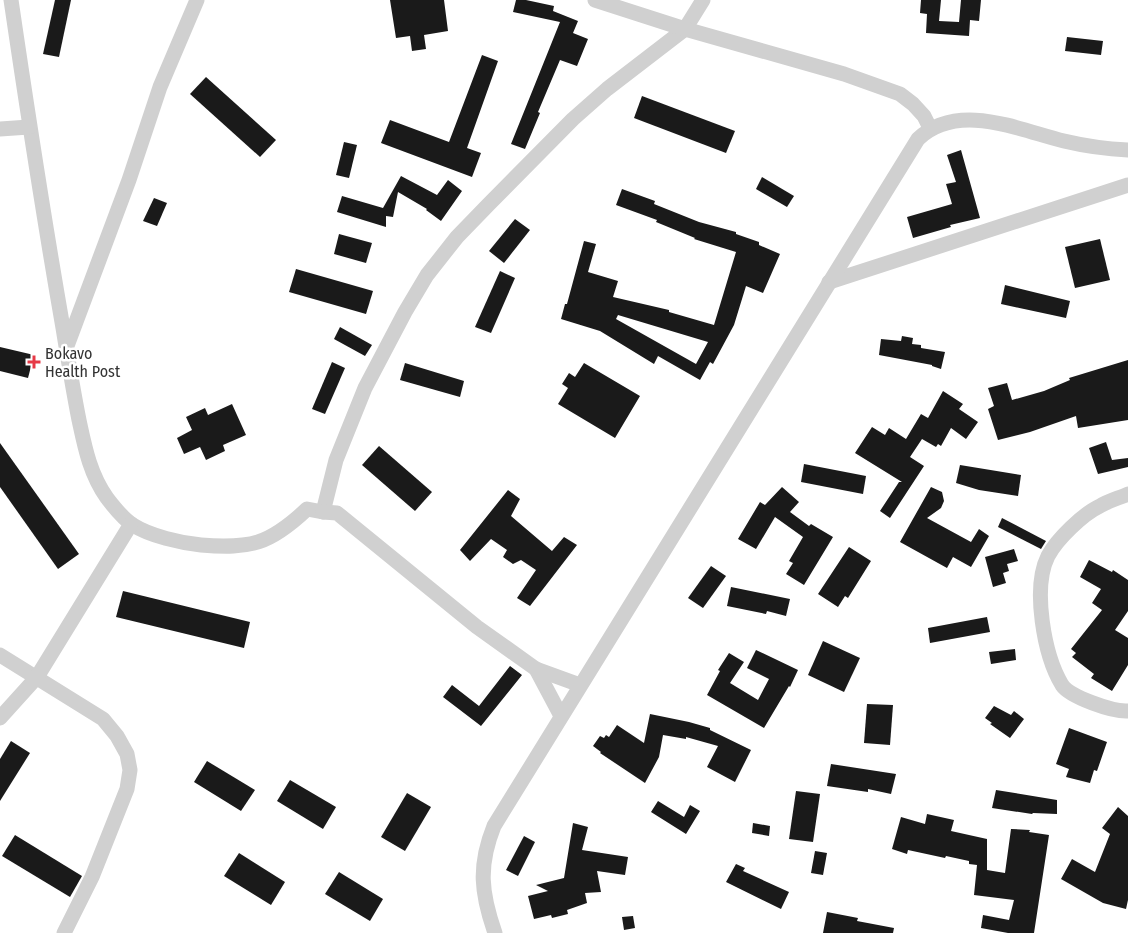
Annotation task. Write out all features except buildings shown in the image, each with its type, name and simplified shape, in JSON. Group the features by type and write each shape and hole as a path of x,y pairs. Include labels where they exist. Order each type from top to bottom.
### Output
{"street":[{"path":"11,0 29,127 66,348 88,461 107,498 131,524 144,531 191,544 240,547 271,537 291,524 307,509 337,514 469,621 536,669 580,685"},
{"path":"66,348 129,180 160,87 197,0"},
{"path":"595,0 844,74 900,94 924,116 930,128"},
{"path":"323,512 336,460 365,388 404,312 427,274 488,205 573,119 607,89 686,28 703,0"},
{"path":"496,933 483,885 483,858 487,843 504,808 918,139 930,128 946,122 972,120 993,122 1089,146 1128,150"},
{"path":"0,130 29,127"},
{"path":"829,282 1128,185"},
{"path":"1128,494 1099,506 1070,529 1048,556 1041,579 1041,604 1044,630 1051,658 1063,687 1092,704 1122,712 1128,711"},
{"path":"0,718 37,677 131,524"},
{"path":"0,655 103,719 117,736 127,754 130,770 127,788 92,877 64,933"},
{"path":"536,669 561,716"}],"place":[{"name":"Bokavo Health Post","path":"34,362"}]}
